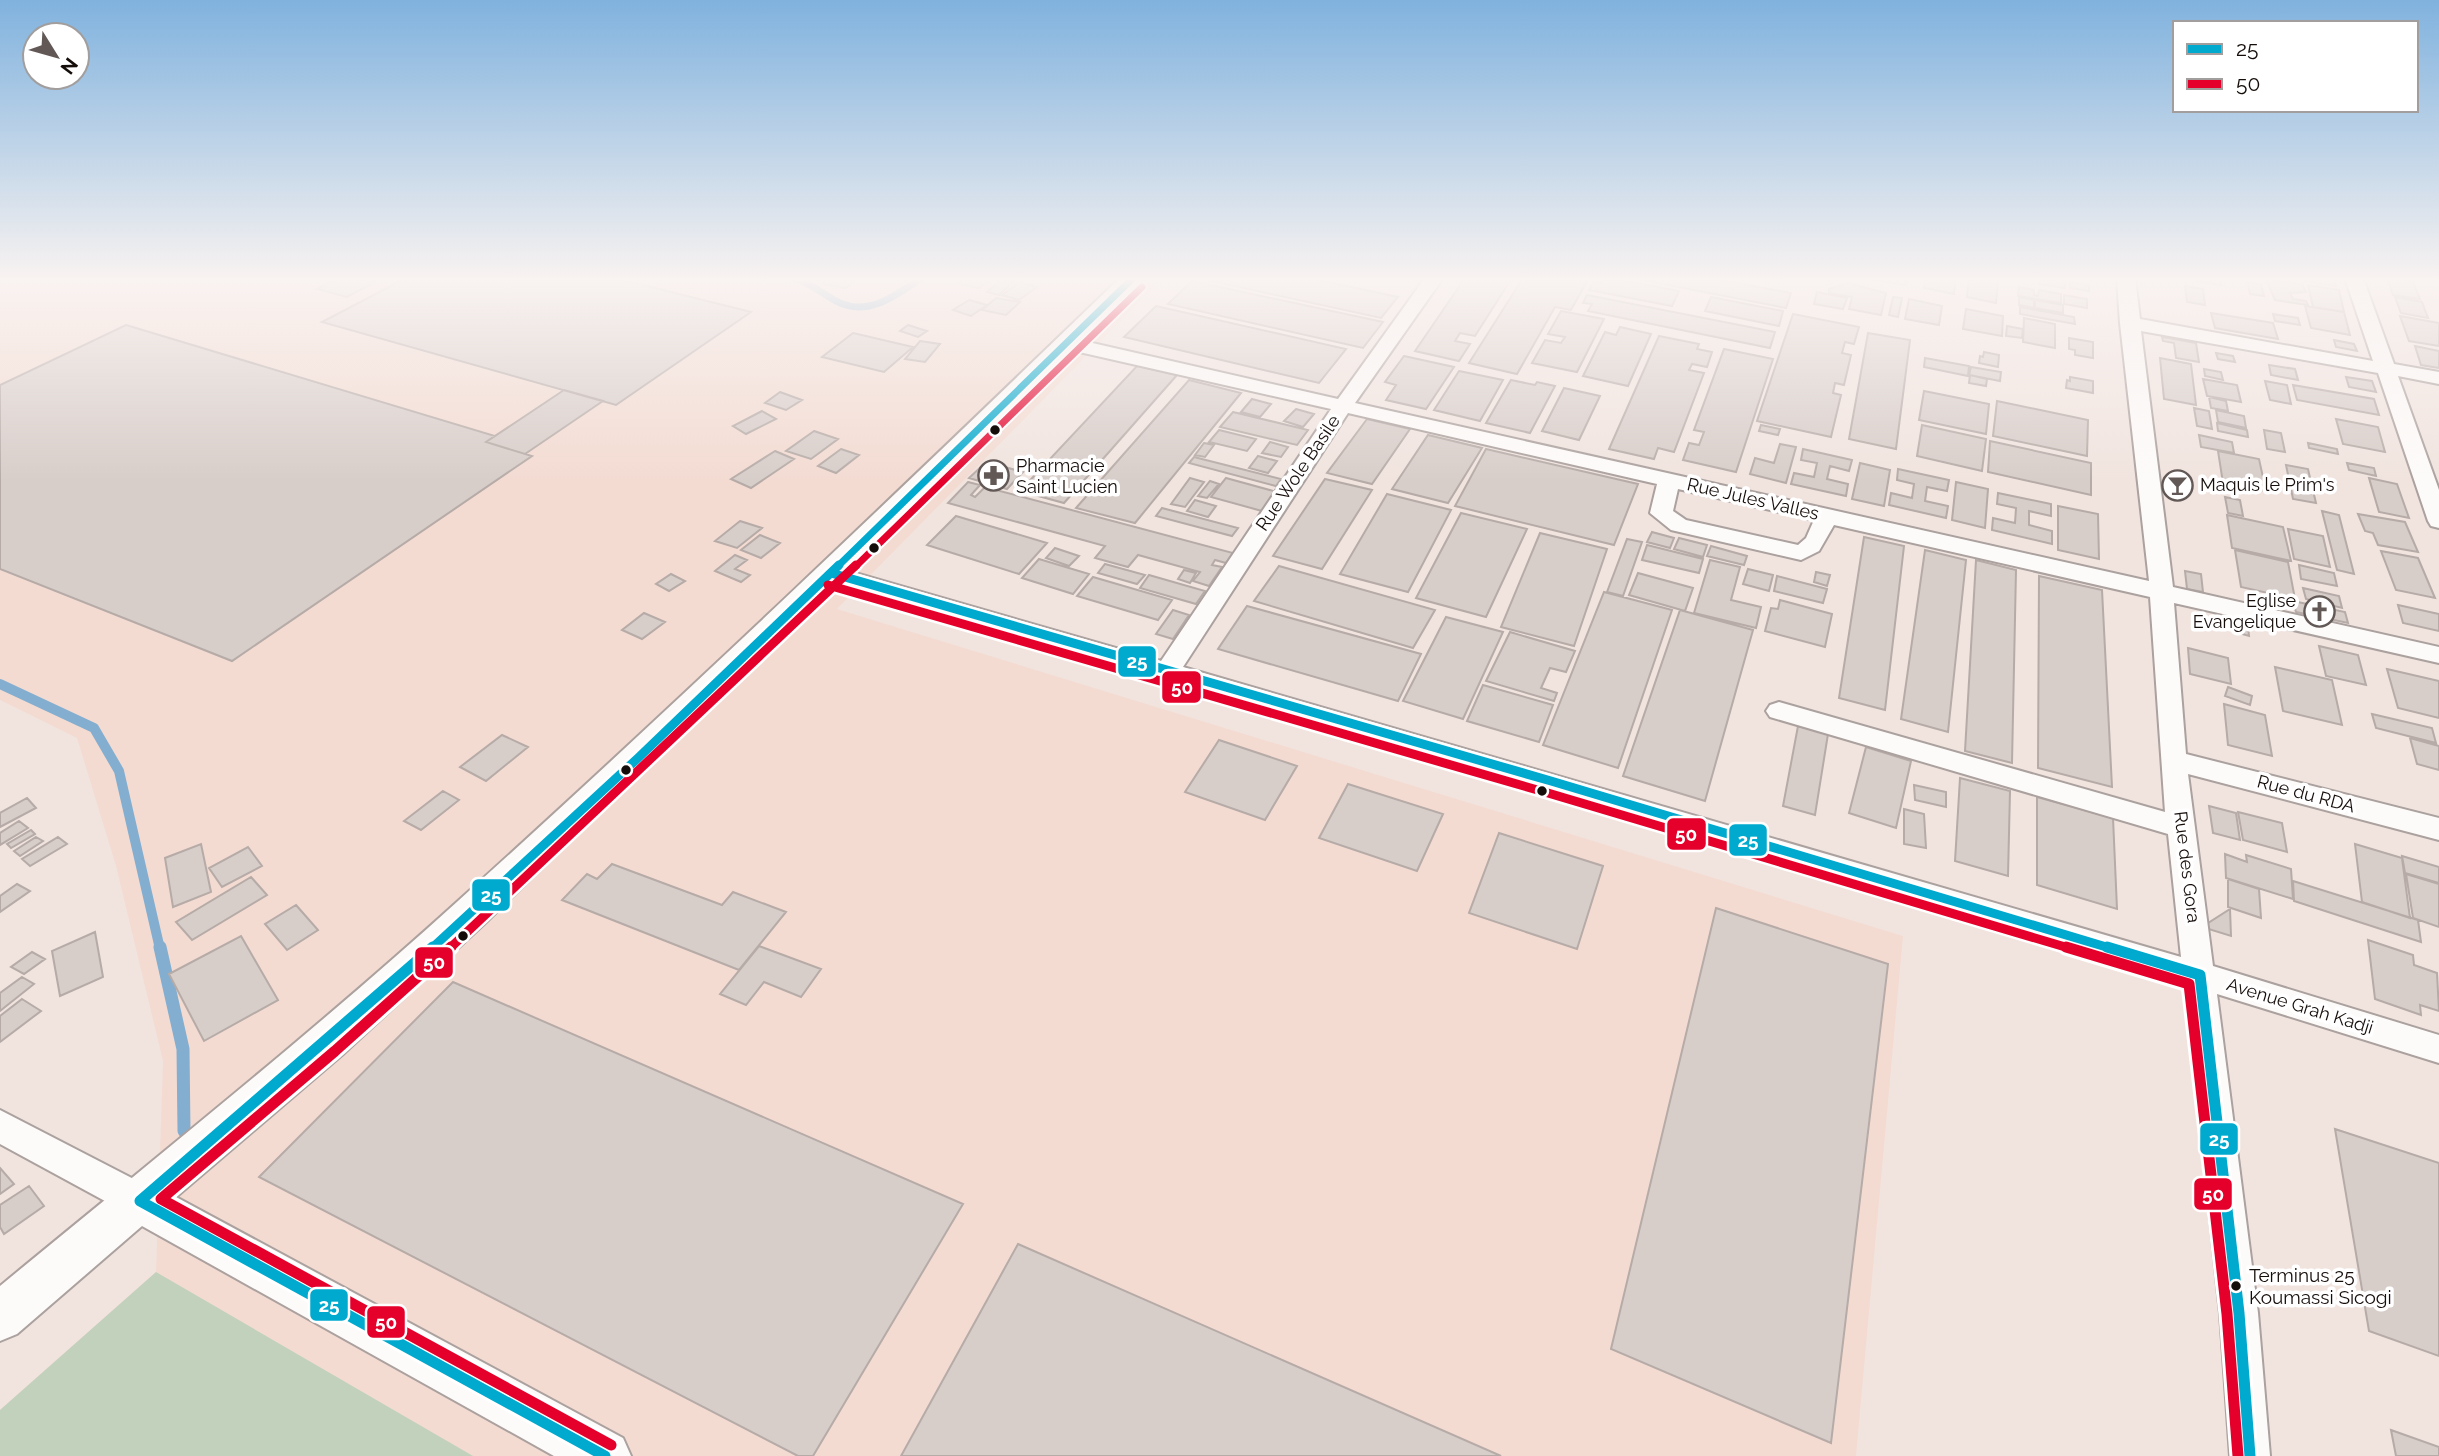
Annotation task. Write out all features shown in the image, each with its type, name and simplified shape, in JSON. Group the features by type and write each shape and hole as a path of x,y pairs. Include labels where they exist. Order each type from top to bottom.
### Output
{"street":[{"path":"0,1317 327,1042 471,914 831,573 1063,346"},
{"name":"Rue Jules Valles","path":"1079,346 2439,655"},
{"name":"Rue Wole Basile","path":"1167,671 1386,346"},
{"name":"Rue des Gora","path":"2132,346 2162,594 2173,760 2239,1313 2250,1456"},
{"path":"2260,346 2439,378"},
{"path":"2378,346 2439,521"},
{"path":"1670,480 1661,513 1679,525 1801,553 1811,548 1827,516"},
{"name":"Avenue Grah Kadji","path":"831,573 1565,785 2439,1049"},
{"path":"1779,711 2182,827"},
{"name":"Rue du RDA","path":"2173,760 2439,829"},
{"path":"0,1126 605,1456"}],"shaded area":[{"path":"0,346 1096,346 837,609 1903,936 1856,1456 0,1456 0,1410 156,1272 163,1061 116,866 77,738 0,700"}],"green space":[{"path":"156,1272 473,1456 0,1456 0,1410"}],"building":[{"path":"82,346 196,346 495,436 486,442 532,456 232,661 0,569 0,385"},
{"path":"407,346 702,346 616,405"},
{"path":"836,346 913,347 884,372 822,357"},
{"path":"916,346 938,346 925,362 905,359"},
{"path":"1162,346 1333,346 1346,349 1319,383"},
{"path":"1418,346 1469,346 1459,361 1415,351"},
{"path":"1480,346 1533,346 1517,374 1469,363"},
{"path":"1542,346 1590,346 1577,372 1532,363"},
{"path":"1598,346 1646,346 1628,386 1583,376"},
{"path":"1655,346 1698,346 1697,349 1712,352 1707,367 1692,364 1689,370 1704,373 1674,452 1658,448 1654,459 1609,449"},
{"path":"1782,346 1844,346 1842,353 1851,355 1844,385 1835,383 1833,393 1841,395 1831,437 1757,421"},
{"path":"1866,346 1909,346 1896,449 1849,439"},
{"path":"2069,346 2093,346 2093,358 2075,355 2075,350 2069,349"},
{"path":"2174,346 2196,346 2199,362 2176,358"},
{"path":"2355,346 2357,351 2336,347"},
{"path":"2415,346 2439,351 2439,368 2421,365"},
{"path":"1724,349 1773,359 1736,472 1683,460 1689,443 1699,445 1704,432 1694,430"},
{"path":"1984,352 1999,355 1998,367 1979,363"},
{"path":"2216,353 2233,356 2235,362 2218,359"},
{"path":"1404,356 1454,367 1426,409 1386,400 1396,385 1385,382"},
{"path":"1925,358 1969,366 1968,376 1924,367"},
{"path":"2160,358 2191,364 2196,405 2164,399"},
{"path":"2269,365 2295,369 2298,380 2271,375"},
{"path":"1137,366 1177,375 1064,503 1020,491"},
{"path":"1971,367 2001,372 2000,381 1969,375"},
{"path":"2204,369 2221,372 2223,380 2205,376"},
{"path":"1459,371 1503,380 1480,421 1434,410"},
{"path":"1970,375 1987,379 1986,386 1969,383"},
{"path":"2070,377 2093,381 2093,393 2066,388"},
{"path":"2346,377 2372,381 2376,392 2349,387"},
{"path":"2203,379 2237,385 2241,402 2207,396"},
{"path":"1189,380 1241,393 1135,523 1076,508"},
{"path":"1511,380 1555,386 1530,433 1486,423"},
{"path":"2265,381 2287,385 2291,404 2270,400"},
{"path":"2293,385 2374,399 2379,415 2297,400"},
{"path":"1564,388 1600,396 1579,440 1542,431"},
{"path":"564,390 603,401 525,454 486,442"},
{"path":"1924,391 1989,404 1986,434 1919,420"},
{"path":"780,392 802,400 786,410 765,403"},
{"path":"2209,397 2226,401 2228,411 2211,408"},
{"path":"1252,399 1271,404 1260,417 1241,412"},
{"path":"1997,401 2088,420 2087,456 1993,436"},
{"path":"2194,408 2209,411 2212,429 2197,426"},
{"path":"1296,409 1314,414 1303,427 1284,421"},
{"path":"2216,410 2244,416 2246,428 2218,422"},
{"path":"762,411 776,419 746,434 733,426"},
{"path":"1233,412 1308,430 1297,445 1220,427"},
{"path":"1367,419 1410,429 1372,484 1327,473"},
{"path":"2336,419 2378,427 2385,452 2343,444"},
{"path":"2217,423 2247,430 2248,437 2218,431"},
{"path":"1761,425 1780,429 1778,435 1759,431"},
{"path":"1922,425 1986,439 1982,471 1917,456"},
{"path":"1219,430 1256,439 1247,451 1209,442"},
{"path":"2264,430 2281,433 2285,452 2267,449"},
{"path":"814,431 838,439 811,459 786,451"},
{"path":"1428,435 1482,448 1448,503 1392,489"},
{"path":"2199,435 2232,442 2234,453 2201,447"},
{"path":"1990,441 2091,463 2091,495 1988,472"},
{"path":"1270,442 1288,447 1281,457 1262,453"},
{"path":"1204,443 1214,445 1205,457 1195,455"},
{"path":"2308,443 2337,449 2338,454 2309,448"},
{"path":"1780,444 1796,447 1786,483 1750,474 1755,458 1774,463"},
{"path":"841,449 859,455 836,473 818,466"},
{"path":"1486,449 1638,484 1614,545 1455,506"},
{"path":"1803,449 1852,460 1849,471 1830,466 1827,479 1848,484 1846,496 1791,484 1794,473 1814,477 1817,463 1801,460"},
{"path":"775,451 794,459 751,488 731,479"},
{"path":"2218,451 2259,459 2266,491 2223,483"},
{"path":"1258,456 1277,461 1268,473 1249,468"},
{"path":"1194,457 1281,479 1276,486 1189,463"},
{"path":"986,462 1023,472 1007,489 969,478"},
{"path":"1860,463 1890,470 1884,506 1852,499"},
{"path":"2347,463 2374,468 2376,476 2349,470"},
{"path":"2286,465 2308,469 2316,503 2293,499"},
{"path":"1898,469 1949,480 1947,491 1927,487 1925,501 1948,506 1946,518 1889,505 1891,493 1912,498 1914,484 1897,480"},
{"path":"1190,478 1204,482 1185,507 1171,504"},
{"path":"1226,478 1277,492 1262,511 1211,497"},
{"path":"2369,478 2397,484 2409,518 2379,512"},
{"path":"1325,479 1372,490 1322,569 1273,556"},
{"path":"1210,481 1219,484 1207,498 1198,496"},
{"path":"968,482 980,485 971,495 975,497 985,487 1233,553 1226,563 1215,560 1212,565 1222,567 1209,586 1193,581 1200,572 1138,555 1128,567 1095,558 1105,546 948,503"},
{"path":"1956,482 1988,489 1985,528 1952,520"},
{"path":"1998,493 2051,504 2051,516 2029,511 2029,525 2052,531 2052,544 1992,530 1993,518 2015,523 2016,508 1997,504"},
{"path":"1387,494 1451,510 1408,592 1340,574"},
{"path":"2225,497 2240,500 2243,516 2228,513"},
{"path":"1195,500 1216,506 1208,517 1187,511"},
{"path":"2058,506 2098,514 2099,559 2058,550"},
{"path":"1162,508 1238,528 1232,536 1156,516"},
{"path":"2322,511 2339,515 2354,574 2337,570"},
{"path":"1461,513 1527,529 1486,617 1416,598"},
{"path":"2358,514 2405,522 2418,552 2378,545 2373,533 2365,531"},
{"path":"2227,515 2283,527 2291,561 2232,548"},
{"path":"956,516 1047,543 1019,574 927,545"},
{"path":"740,521 762,528 737,548 715,541"},
{"path":"2288,529 2323,536 2330,567 2294,559"},
{"path":"1652,532 1674,538 1670,548 1647,542"},
{"path":"1540,533 1607,549 1574,646 1501,627"},
{"path":"760,535 780,543 761,558 741,550"},
{"path":"1864,537 1904,546 1885,710 1839,698"},
{"path":"1679,538 1707,545 1703,557 1674,549"},
{"path":"1627,539 1642,542 1623,596 1607,592"},
{"path":"1647,545 1703,559 1699,573 1642,560"},
{"path":"1711,546 1747,556 1744,565 1707,556"},
{"path":"1055,548 1079,556 1069,566 1046,558"},
{"path":"1925,550 1966,560 1948,732 1901,719"},
{"path":"2235,550 2288,562 2295,599 2241,587"},
{"path":"2381,551 2418,558 2435,598 2396,590"},
{"path":"735,555 747,560 735,569 750,575 741,582 715,571"},
{"path":"1039,559 1089,574 1073,594 1022,578"},
{"path":"1710,560 1740,567 1731,600 1761,607 1756,628 1694,613"},
{"path":"1976,560 2016,570 2012,763 1965,751"},
{"path":"1105,564 1145,575 1137,584 1098,573"},
{"path":"2299,565 2334,573 2337,586 2301,579"},
{"path":"1279,566 1435,610 1413,648 1254,601"},
{"path":"1748,569 1773,575 1769,591 1743,584"},
{"path":"1184,570 1196,573 1190,583 1178,579"},
{"path":"2185,571 2201,574 2203,592 2187,589"},
{"path":"1816,572 1830,575 1827,586 1814,582"},
{"path":"1638,573 1693,588 1685,611 1629,595"},
{"path":"671,574 685,581 669,591 656,584"},
{"path":"1149,575 1205,591 1196,604 1140,588"},
{"path":"1777,576 1827,589 1823,603 1774,591"},
{"path":"2039,576 2102,590 2112,787 2038,768"},
{"path":"1093,577 1172,600 1158,620 1077,596"},
{"path":"2303,588 2339,596 2342,608 2306,599"},
{"path":"1604,592 1672,610 1618,768 1543,745"},
{"path":"1780,600 1832,614 1825,647 1765,631 1771,608 1778,609"},
{"path":"2293,601 2345,612 2348,623 2296,612"},
{"path":"2398,605 2439,614 2439,631 2403,623"},
{"path":"1247,606 1421,654 1398,701 1218,649"},
{"path":"1173,610 1189,615 1173,639 1156,634"},
{"path":"1680,610 1753,630 1705,801 1623,776"},
{"path":"644,613 665,622 642,639 622,630"},
{"path":"1446,617 1503,632 1463,719 1403,701"},
{"path":"2233,623 2248,626 2249,636 2235,632"},
{"path":"1510,632 1575,651 1566,672 1550,668 1541,688 1557,693 1554,701 1486,681"},
{"path":"2319,646 2358,655 2366,685 2326,676"},
{"path":"2188,648 2228,658 2231,684 2190,674"},
{"path":"2275,667 2332,680 2342,725 2283,711"},
{"path":"2387,669 2439,681 2439,718 2398,708"},
{"path":"1483,685 1553,705 1539,742 1467,721"},
{"path":"2228,687 2252,696 2250,705 2225,696"},
{"path":"2224,704 2265,715 2272,756 2228,745"},
{"path":"2372,714 2432,728 2436,743 2376,728"},
{"path":"1798,726 1828,734 1815,815 1783,806"},
{"path":"502,735 528,747 486,781 460,767"},
{"path":"2410,738 2439,746 2439,770 2417,764"},
{"path":"1219,740 1297,766 1265,820 1185,792"},
{"path":"1866,747 1911,761 1896,828 1849,813"},
{"path":"1960,778 2010,791 2008,876 1955,861"},
{"path":"1348,784 1443,814 1417,871 1319,838"},
{"path":"1914,785 1946,792 1946,807 1915,800"},
{"path":"443,791 459,800 421,830 404,821"},
{"path":"2037,797 2113,818 2117,909 2037,885"},
{"path":"27,798 36,808 0,827 0,813"},
{"path":"2209,806 2236,813 2240,840 2213,833"},
{"path":"1904,809 1924,814 1926,848 1904,844"},
{"path":"2238,812 2282,823 2287,852 2243,840"},
{"path":"19,821 28,828 0,845 0,833"},
{"path":"31,830 35,834 11,848 7,844"},
{"path":"1499,833 1603,866 1577,949 1469,913"},
{"path":"36,837 43,841 20,856 14,851"},
{"path":"58,837 67,844 30,866 22,859"},
{"path":"201,844 211,892 173,907 165,858"},
{"path":"2355,844 2402,858 2410,918 2362,902"},
{"path":"248,847 262,866 222,887 209,868"},
{"path":"2225,854 2247,862 2246,855 2291,869 2293,899 2226,878"},
{"path":"2402,856 2439,867 2439,883 2405,873"},
{"path":"612,864 722,905 733,892 786,912 739,970 562,900 587,874 597,879"},
{"path":"2406,874 2439,884 2439,927 2413,918"},
{"path":"251,877 267,895 192,940 176,922"},
{"path":"2228,879 2259,889 2261,918 2228,907"},
{"path":"2293,881 2418,920 2421,942 2294,901"},
{"path":"17,884 30,891 0,912 0,896"},
{"path":"296,905 318,930 287,950 265,924"},
{"path":"1716,908 1888,964 1831,1443 1611,1349"},
{"path":"2230,909 2231,936 2202,927"},
{"path":"95,932 103,977 60,996 52,951"},
{"path":"241,936 278,1000 204,1041 169,974"},
{"path":"2368,940 2413,955 2414,965 2437,973 2439,1011 2420,1005 2421,1015 2375,999"},
{"path":"759,946 821,969 801,997 764,982 746,1005 720,994"},
{"path":"32,952 45,959 24,974 11,967"},
{"path":"22,977 34,984 0,1011 0,993"},
{"path":"453,982 963,1204 813,1456 798,1456 259,1177"},
{"path":"22,999 41,1011 0,1042 0,1016"},
{"path":"2335,1129 2439,1163 2439,1356 2369,1331"},
{"path":"0,1168 14,1184 0,1194"},
{"path":"29,1186 44,1206 4,1234 0,1227 0,1205"},
{"path":"1018,1244 1501,1456 901,1456"},
{"path":"2391,1430 2439,1447 2439,1456 2396,1456"}],"waterway":[{"path":"0,684 94,728 119,771 160,949"},
{"path":"160,947 183,1049 184,1131"}],"transit line":[{"name":"25","path":"605,1456 140,1201 388,988 554,837 804,599 1063,346"},
{"name":"50","path":"611,1445 161,1199 335,1051 479,922 839,582 1081,346"},
{"name":"25","path":"831,573 1551,781 2200,975 2239,1313 2250,1456"},
{"name":"50","path":"828,585 1548,793 2189,984 2227,1314 2238,1456"}],"place":[{"name":"Pharmacie Saint Lucien","path":"993,476"},
{"name":"Maquis le Prim's","path":"2177,485"},
{"name":"Eglise Evangelique","path":"2319,611"},
{"name":"Terminus 25 Koumassi Sicogi","path":"2236,1286"}]}
